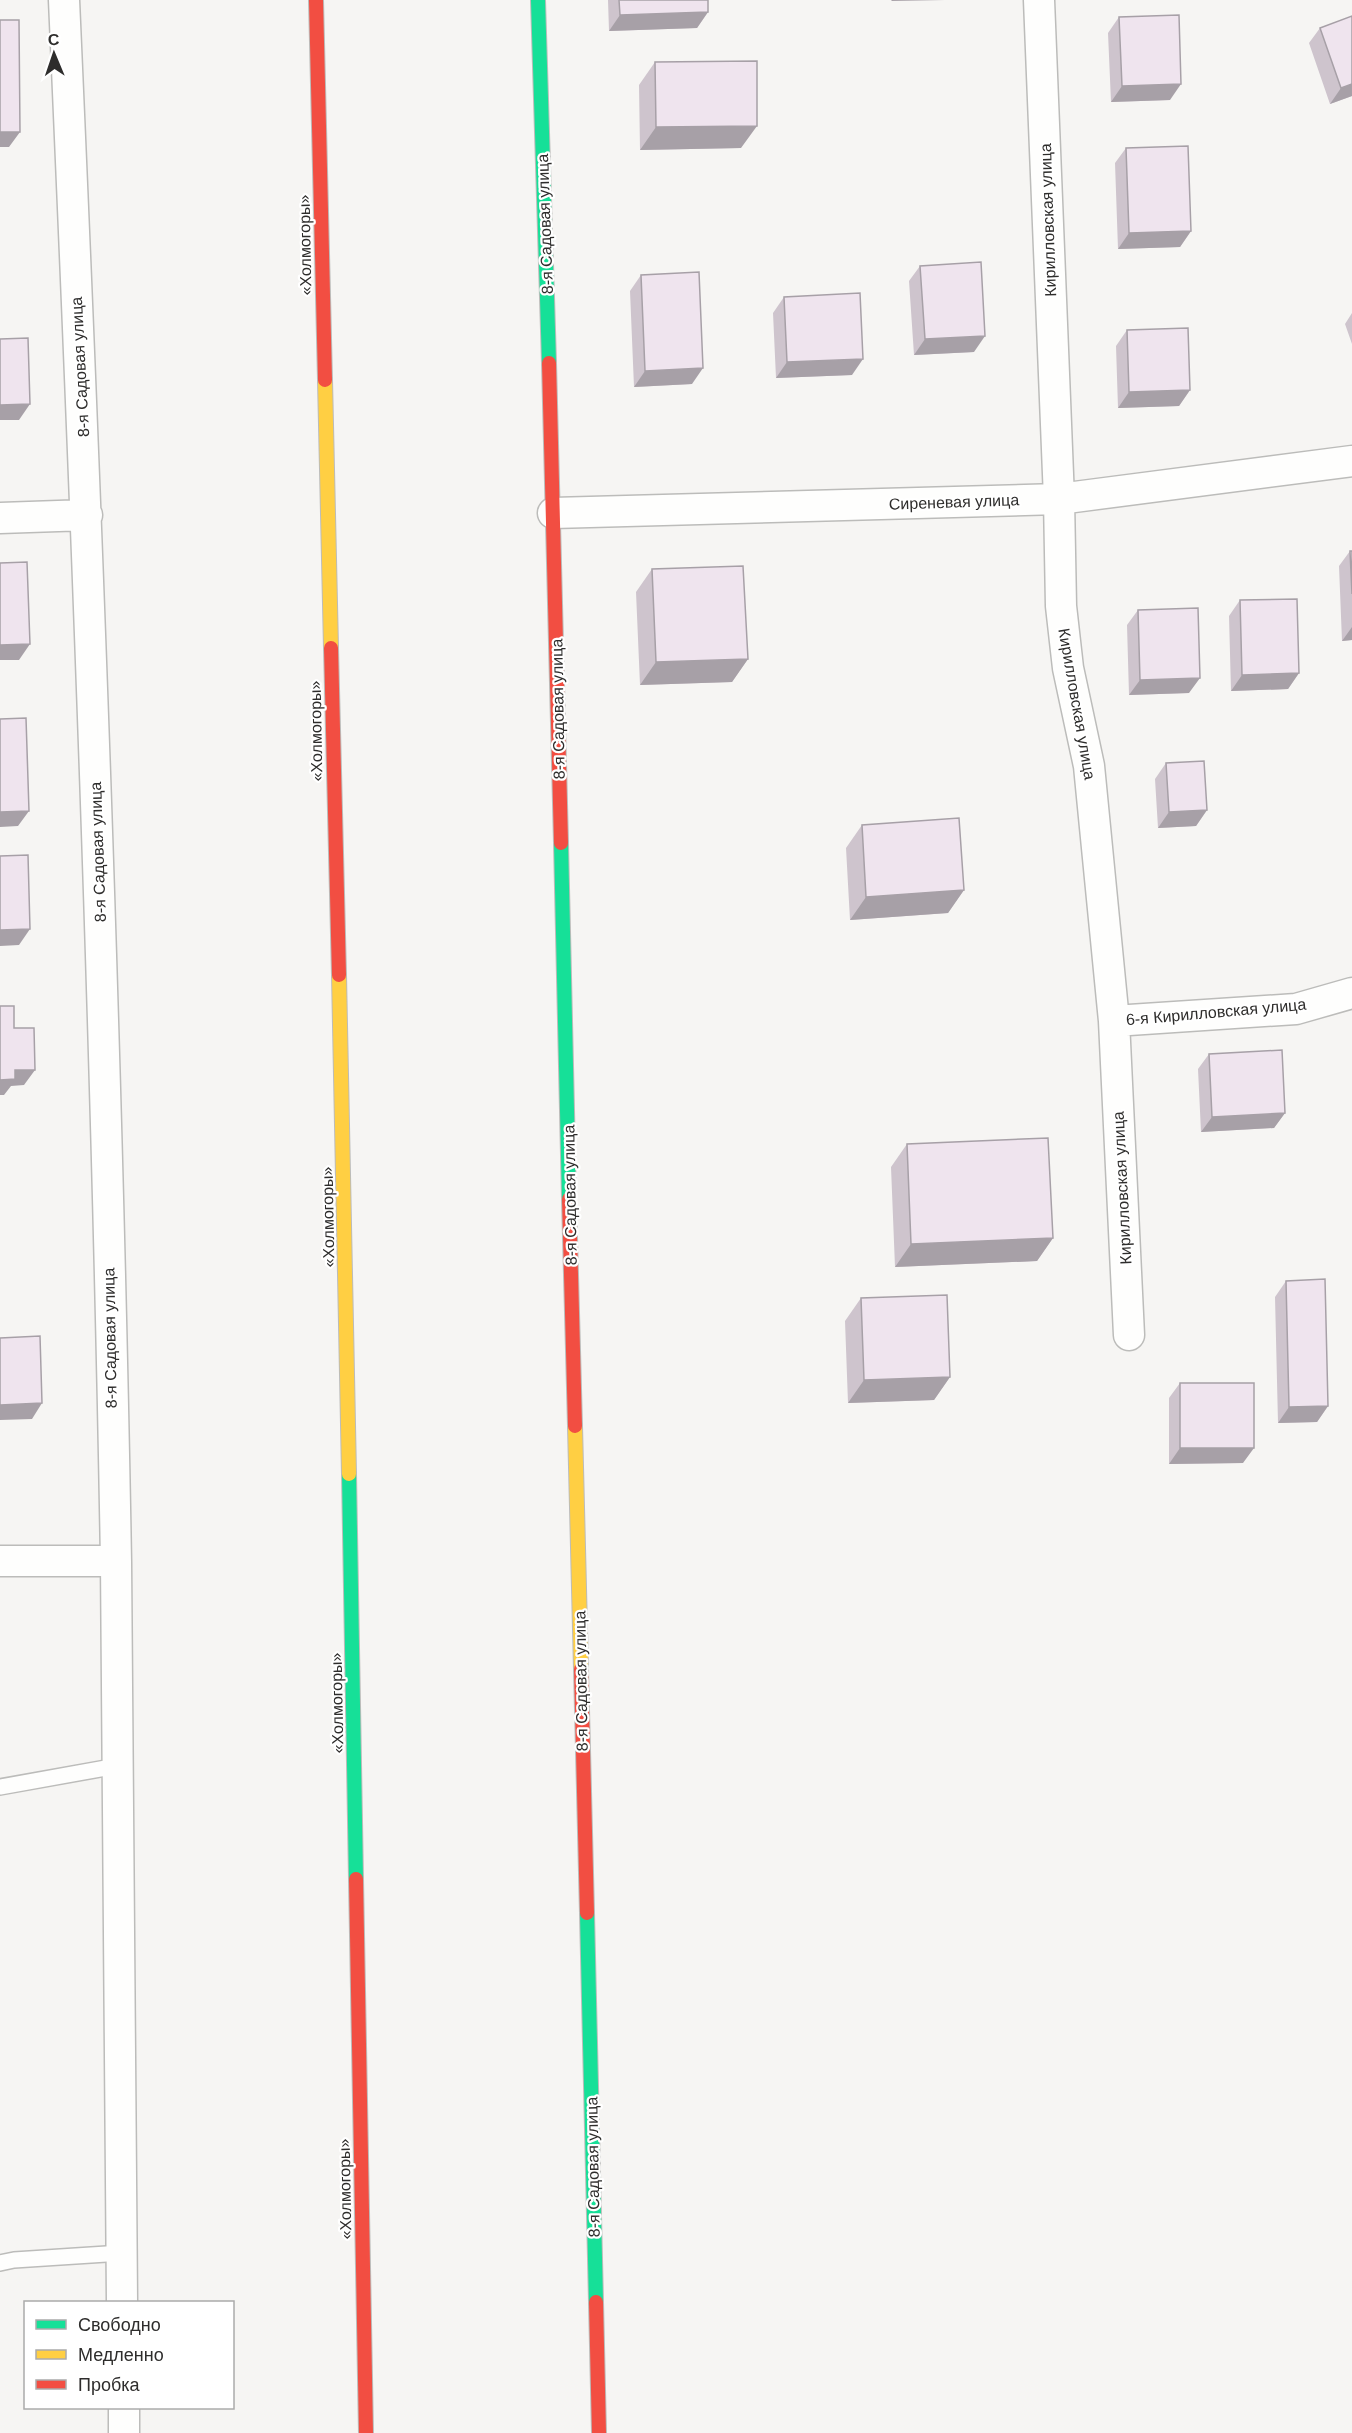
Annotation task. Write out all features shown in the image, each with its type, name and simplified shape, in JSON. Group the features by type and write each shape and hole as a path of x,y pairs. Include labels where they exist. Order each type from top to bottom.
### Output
{"main road":[{"name":"«Холмогоры»","path":"316,0 347,1338 366,2433"},
{"name":"8-я Садовая улица","path":"538,0 553,513 599,2433"}],"street":[{"name":"8-я Садовая улица","path":"64,0 87,515 116,1561 122,2301"},
{"name":"Кирилловская улица","path":"1039,0 1062,616 1068,668 1089,766 1114,1021 1129,1335"},
{"name":"Сиреневая улица","path":"553,513 1059,499 1352,461"},
{"path":"0,518 87,515"},
{"name":"6-я Кирилловская улица","path":"1114,1021 1296,1009 1352,993"},
{"path":"0,1561 116,1561"},
{"path":"124,2409 124,2433"}],"lane":[{"path":"0,1787 117,1766"},
{"path":"0,2263 14,2259 122,2253"}],"building":[{"path":"619,0 708,0 708,12 620,15"},
{"path":"1179,15 1181,84 1122,86 1119,17"},
{"path":"1352,16 1352,84 1341,88 1320,28"},
{"path":"0,20 19,20 20,132 0,132"},
{"path":"757,61 757,126 656,127 655,62"},
{"path":"1188,146 1191,231 1129,233 1126,148"},
{"path":"981,262 985,336 925,339 920,266"},
{"path":"699,272 703,368 645,371 641,275"},
{"path":"860,293 863,359 787,362 784,297"},
{"path":"1188,328 1190,390 1129,392 1127,330"},
{"path":"28,338 30,404 0,405 0,339"},
{"path":"1350,551 1352,551 1352,594"},
{"path":"27,562 30,644 0,645 0,563"},
{"path":"743,566 748,659 656,662 652,569"},
{"path":"1297,599 1299,673 1242,675 1240,600"},
{"path":"1198,608 1200,678 1140,680 1138,610"},
{"path":"26,718 29,811 0,812 0,719"},
{"path":"1204,761 1207,810 1169,812 1166,763"},
{"path":"959,818 964,890 866,897 862,825"},
{"path":"28,855 30,929 0,930 0,856"},
{"path":"0,1006 14,1006 14,1028 34,1028 35,1070 15,1070 15,1079 0,1080"},
{"path":"1282,1050 1285,1113 1212,1117 1209,1054"},
{"path":"1048,1138 1053,1238 911,1244 907,1144"},
{"path":"1325,1279 1328,1406 1289,1407 1286,1281"},
{"path":"947,1295 950,1377 864,1380 861,1298"},
{"path":"40,1336 42,1403 0,1405 0,1338"},
{"path":"1180,1383 1254,1383 1254,1448 1180,1448"}],"traffic: fast":[{"path":"538,0 549,363"},
{"path":"561,843 569,1199"},
{"path":"349,1474 356,1879"},
{"path":"587,1913 596,2302"}],"traffic: slow":[{"path":"325,380 331,648"},
{"path":"339,975 349,1474"},
{"path":"575,1426 581,1669"}],"traffic: jam":[{"path":"316,0 325,380"},
{"path":"549,363 561,843"},
{"path":"331,648 339,975"},
{"path":"569,1199 575,1426"},
{"path":"581,1669 587,1913"},
{"path":"356,1879 366,2433"},
{"path":"596,2302 599,2433"}]}
